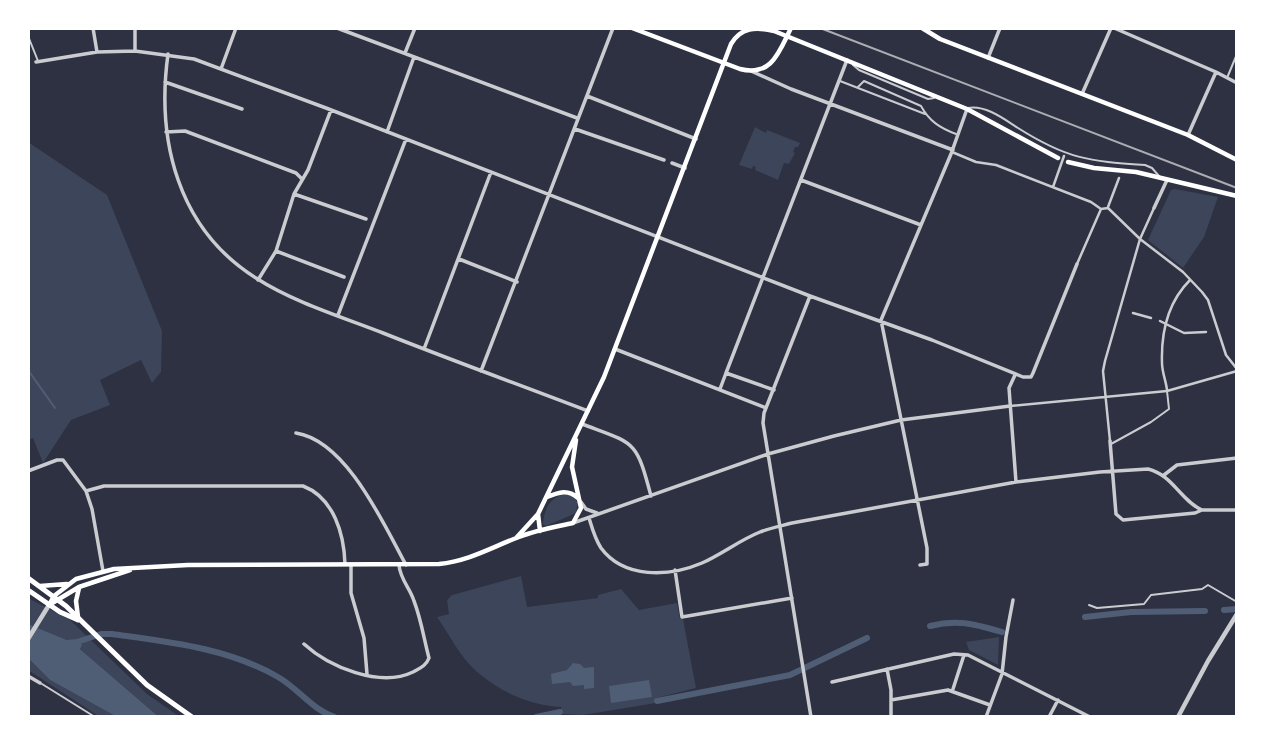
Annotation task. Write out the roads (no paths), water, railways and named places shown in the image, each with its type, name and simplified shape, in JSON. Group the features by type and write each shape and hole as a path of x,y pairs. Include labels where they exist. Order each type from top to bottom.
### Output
{"main road":[{"path":"632,28 751,71 770,65 791,28"},
{"path":"922,28 940,39 1188,135 1237,160"},
{"path":"517,537 538,514 588,411 615,349 731,44 738,34 753,29 774,31 967,109 1061,157"},
{"path":"1068,162 1094,169 1128,171 1237,197"},
{"path":"40,586 67,584 103,571 134,568 188,565 406,565 464,560 495,549 517,537 573,523 580,512 572,467 577,436"},
{"path":"547,497 558,492 569,492 580,502"},
{"path":"538,514 540,531"},
{"path":"56,598 134,568"},
{"path":"103,571 104,578"},
{"path":"28,578 56,598 92,630 147,685 192,717"},
{"path":"49,605 67,584"},
{"path":"79,587 76,601 79,619"},
{"path":"28,590 49,605 79,619"}],"street":[{"path":"93,28 97,52"},
{"path":"135,28 135,51"},
{"path":"221,69 236,28"},
{"path":"337,28 578,118"},
{"path":"405,53 415,28"},
{"path":"481,371 613,28"},
{"path":"988,58 1000,28"},
{"path":"1082,94 1113,28 1237,83"},
{"path":"37,62 97,52 135,51 194,59 1027,378 1033,373 1101,209"},
{"path":"168,54 165,81 166,132 178,182 192,211 220,248 239,267 258,280 338,315 588,411"},
{"path":"387,132 414,57"},
{"path":"719,389 846,60"},
{"path":"751,71 976,162 996,165 1091,202 1101,209 1108,208"},
{"path":"1188,135 1216,72"},
{"path":"165,81 242,109"},
{"path":"587,96 696,139"},
{"path":"920,565 927,564 927,548 881,320 967,109"},
{"path":"258,280 276,251 294,194 308,170 331,110"},
{"path":"575,128 664,160"},
{"path":"166,132 185,131 296,173 301,178"},
{"path":"338,315 406,139"},
{"path":"1053,187 1061,157"},
{"path":"672,163 685,168"},
{"path":"1009,176 1011,171"},
{"path":"424,349 491,172"},
{"path":"1108,208 1119,178"},
{"path":"801,180 921,225"},
{"path":"1167,180 1140,239 1105,361 1115,514 1123,520 1202,510 1237,510"},
{"path":"294,194 366,219"},
{"path":"573,523 768,454 901,420 1040,402 1167,391 1237,370 1226,355 1215,329 1208,300 1190,279 1140,239 1108,208"},
{"path":"276,251 344,276"},
{"path":"459,259 517,282"},
{"path":"1167,391 1162,365 1168,310 1190,279"},
{"path":"810,296 766,408 763,424 811,717"},
{"path":"1120,310 1126,312"},
{"path":"1133,313 1151,318"},
{"path":"1160,321 1184,332 1206,332"},
{"path":"615,349 766,408"},
{"path":"726,373 774,390"},
{"path":"1016,375 1009,388 1016,482"},
{"path":"582,424 625,440 636,450 651,496"},
{"path":"296,433 311,439 339,459 361,484 406,565"},
{"path":"1164,475 1177,465 1237,458"},
{"path":"28,471 63,460 86,491 97,525 103,571"},
{"path":"589,518 602,549 622,567 648,572 674,570 698,564 760,532 779,526 1016,482 1112,471 1148,469 1164,475 1187,500 1202,510"},
{"path":"86,491 104,486 303,486 319,495 330,509 343,537 351,593 364,638 368,674"},
{"path":"580,502 586,509 599,513"},
{"path":"304,644 335,665 386,677 407,674 428,663 414,601 400,575 398,565"},
{"path":"674,570 682,617 792,598"},
{"path":"986,717 1002,674 1013,600"},
{"path":"28,639 49,605"},
{"path":"1178,717 1237,614"},
{"path":"952,690 964,654"},
{"path":"832,682 964,654 1090,717"},
{"path":"887,669 891,717"},
{"path":"28,676 40,683"},
{"path":"891,700 952,690 990,705"},
{"path":"1049,717 1058,701"}],"lane":[{"path":"28,36 37,62"},
{"path":"1227,79 1237,54"},
{"path":"858,87 864,80 921,106 939,127 958,135"},
{"path":"839,81 926,114"},
{"path":"967,109 975,107 987,111 1044,145 1065,154 1095,162 1145,165 1152,168 1160,178"},
{"path":"1110,442 1151,422 1169,409 1167,391"},
{"path":"1089,605 1097,608 1144,604 1151,595 1202,589 1208,585 1237,602"},
{"path":"40,683 95,717"}],"waterway":[{"path":"28,370 55,408"},
{"path":"1224,610 1237,609"},
{"path":"1085,617 1131,612 1205,611"},
{"path":"930,626 966,623 1002,632"},
{"path":"71,644 101,634 112,634 176,643 219,653 259,667 278,677 319,709 335,717"},
{"path":"657,701 790,675 867,638"},
{"path":"536,717 560,712"}],"railway":[{"path":"820,28 1237,188"}]}
